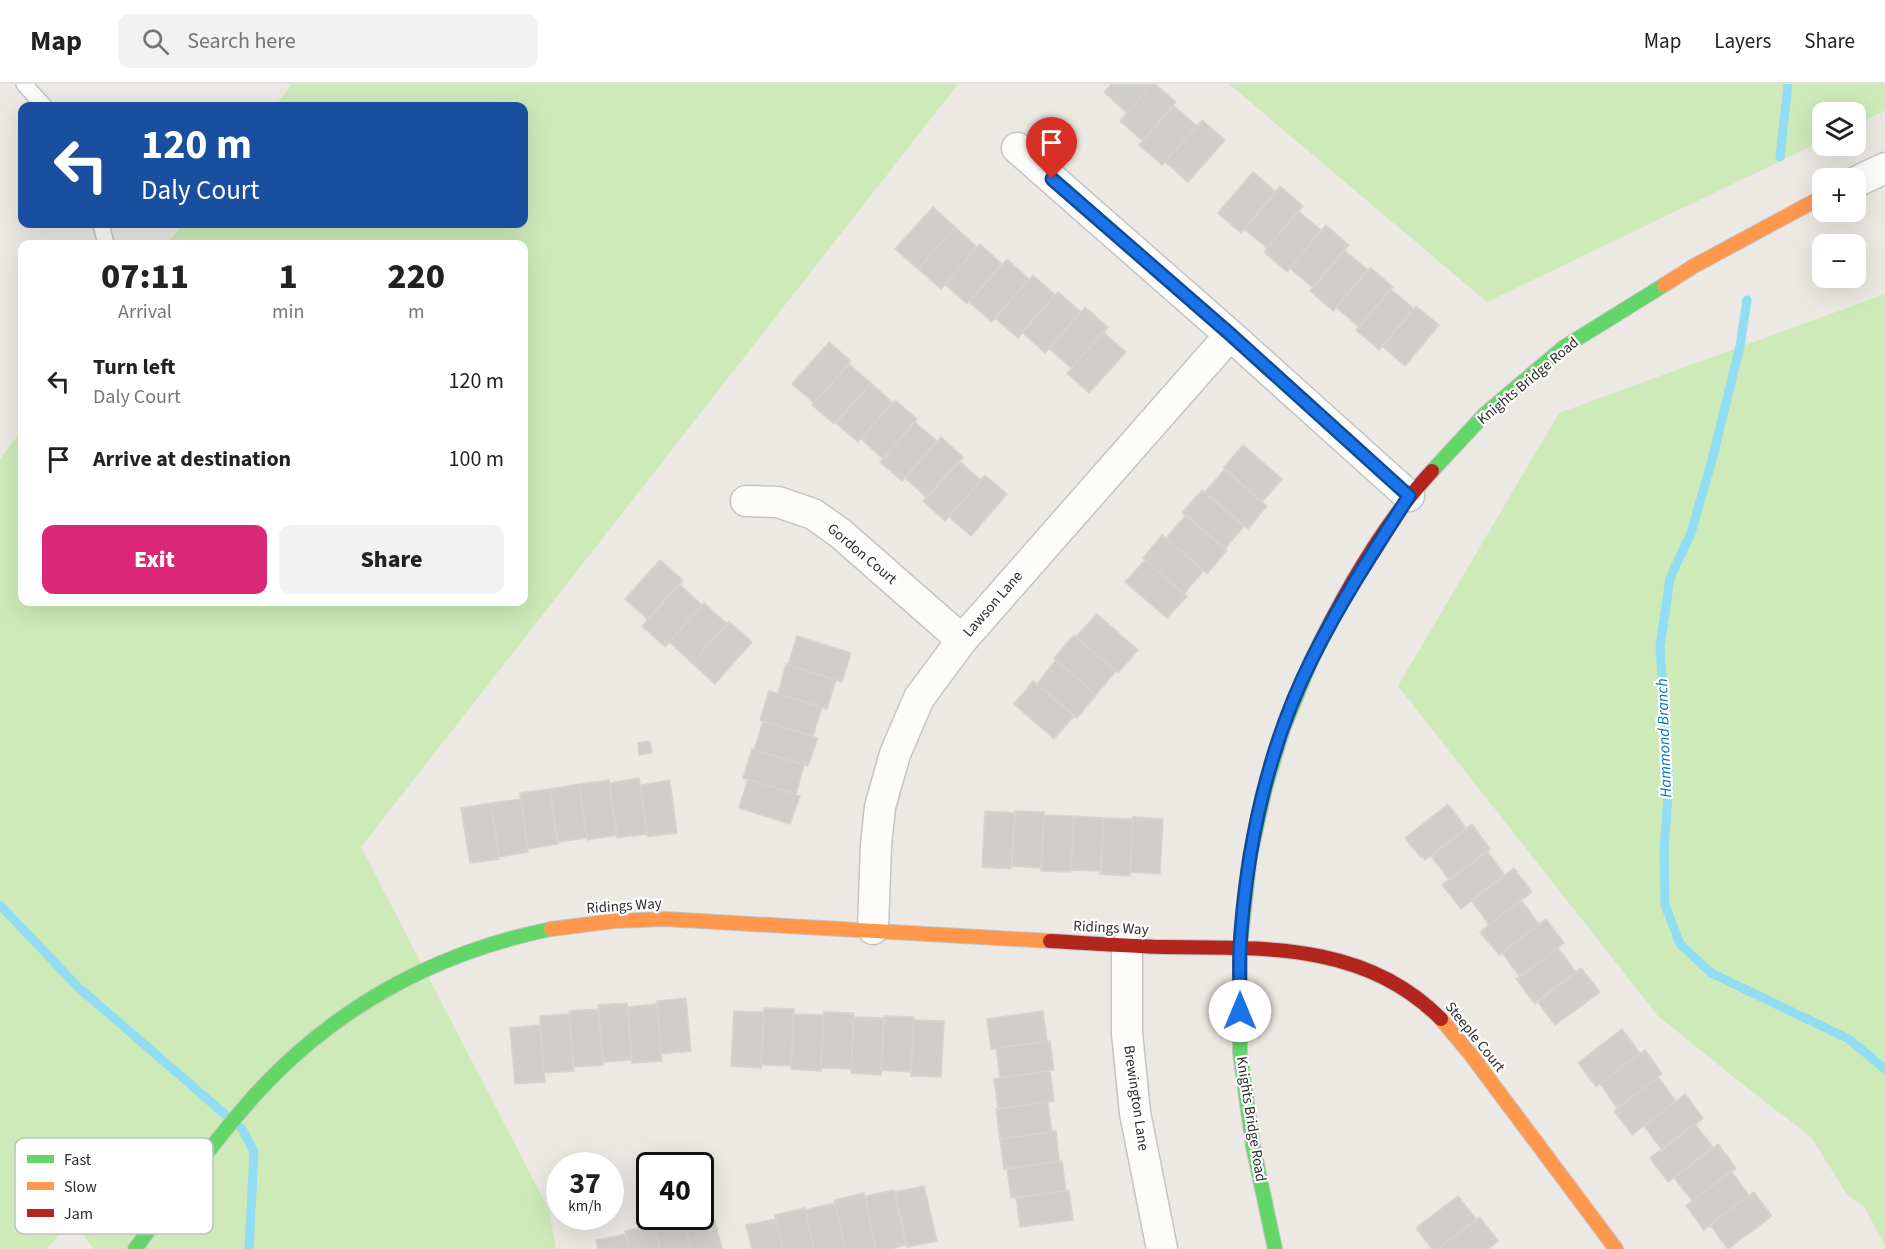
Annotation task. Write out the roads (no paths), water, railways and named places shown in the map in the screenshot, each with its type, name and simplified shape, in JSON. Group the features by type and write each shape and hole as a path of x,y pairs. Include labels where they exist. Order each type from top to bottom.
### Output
{"street":[{"path":"1017,148 1230,334 1409,496"},
{"path":"1866,177 1885,168"},
{"name":"Knights Bridge Road","path":"1269,1248 1240,1053 1240,947 1250,856 1265,789 1283,729 1312,658 1345,597 1409,496 1485,413 1564,347 1694,266 1812,202"},
{"name":"Lawson Lane","path":"873,929 876,845 880,807 895,754 919,698 962,640 1230,334"},
{"name":"Gordon Court","path":"746,501 778,502 813,514 840,533 962,640"},
{"name":"Ridings Way","path":"213,1146 260,1089 304,1046 349,1012 399,981 455,954 525,933 597,923 662,919 873,929 1126,946 1240,947"},
{"name":"Brewington Lane","path":"1126,946 1127,1033 1136,1113 1162,1249"},
{"name":"Steeple Court","path":"1240,947 1312,953 1359,966 1401,986 1434,1011 1464,1047 1616,1249"},
{"name":"Ridings Way","path":"135,1249 146,1234"}],"lane":[{"path":"24,84 40,102"}],"waterway":[{"name":"Hammond Branch","path":"1780,157 1788,84"},
{"name":"Hammond Branch","path":"1747,300 1740,346 1712,460 1691,533 1670,578 1660,647 1669,784 1664,849 1665,905 1680,944 1711,973 1849,1039 1885,1069"},
{"path":"0,905 78,987 242,1129 254,1152 249,1249"}]}
